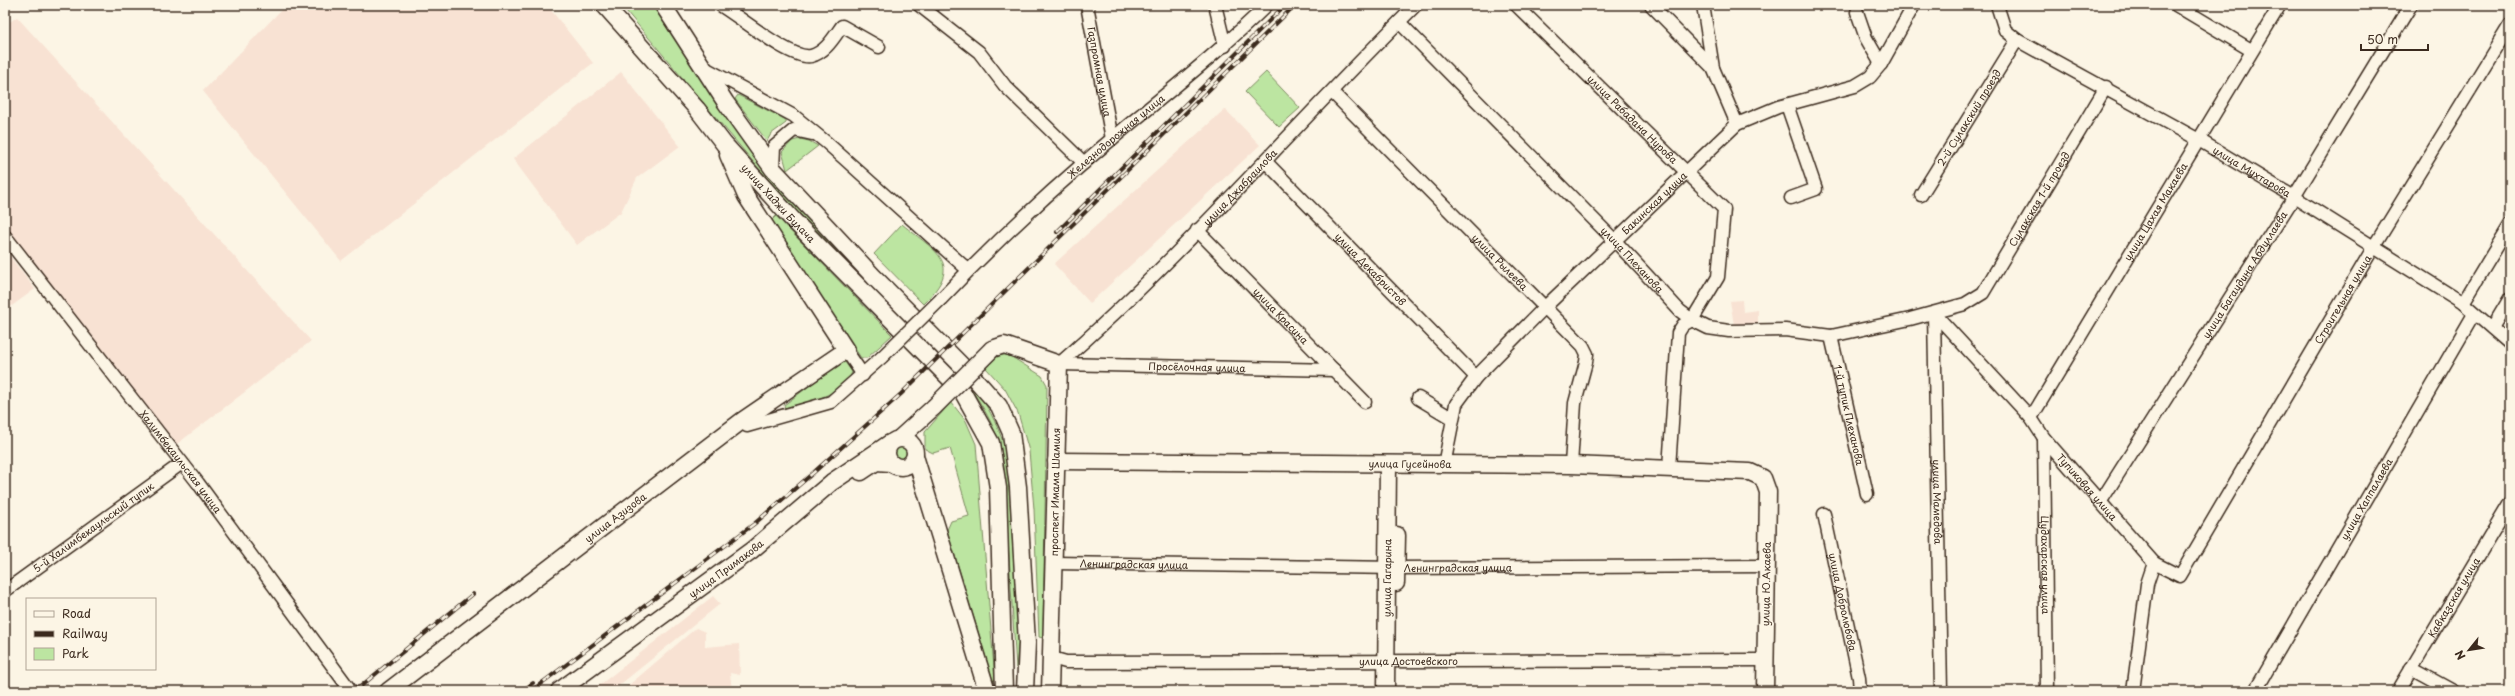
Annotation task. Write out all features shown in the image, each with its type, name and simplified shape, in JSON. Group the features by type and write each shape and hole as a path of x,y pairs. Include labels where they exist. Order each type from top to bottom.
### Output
{"main road":[{"name":"улица Хаджи Булача","path":"606,6 697,109 724,144 759,183 962,391 991,443 998,488 1004,691"},
{"name":"улица Хаджи Булача","path":"669,9 702,67 773,169 874,277 975,379 999,406 1011,433 1018,487 1027,643"},
{"path":"724,144 746,196 846,350"},
{"path":"746,196 759,183"},
{"path":"907,458 887,456 895,441 934,407 992,349 1004,345 1059,364"},
{"name":"улица Азизова","path":"388,691 846,350"},
{"name":"проспект Имама Шамиля","path":"1050,691 1059,364"},
{"path":"907,458 921,419"},
{"name":"улица Азизова","path":"399,691 745,424"},
{"path":"895,441 906,439 907,458 925,487 987,691"},
{"name":"улица Примакова","path":"559,691 752,550 832,482 895,441"},
{"name":"улица Примакова","path":"577,691 758,558 841,486 876,462 907,458"},
{"name":"улица Гусейнова","path":"1056,461 1393,465 1570,465 1750,472 1763,478"},
{"name":"улица Гагарина","path":"1386,691 1390,661 1393,465"},
{"name":"улица Ю.Акаева","path":"1763,478 1768,492 1765,691"},
{"path":"1025,691 1027,643 1052,658"},
{"name":"улица Гагарина","path":"1390,661 1395,691"}],"street":[{"path":"720,5 786,48 805,56 815,54 826,47 842,26 879,47"},
{"path":"919,5 979,52 1005,86 1084,162"},
{"name":"Газпромная улица","path":"1087,5 1112,139"},
{"path":"1215,5 1225,46"},
{"name":"Железнодорожная улица","path":"941,299 968,270 1084,162 1225,46 1267,5"},
{"name":"улица Джабраилова","path":"1059,364 1089,338 1197,230 1416,5"},
{"name":"улица Рабадана Нурова","path":"1516,5 1724,209 1718,277 1692,320 1683,326 1678,333 1669,468"},
{"path":"1651,5 1713,68"},
{"path":"1703,5 1713,68 1737,124"},
{"name":"Бакинская улица","path":"1444,465 1456,404 1476,377 1545,307 1616,242 1737,124 1787,105 1854,86 1870,77 1881,64 1914,5"},
{"name":"улица Мухтарова","path":"1997,5 2005,30 2017,40 2106,87 2199,140 2294,198 2463,303 2510,344"},
{"path":"2176,5 2251,50"},
{"name":"улица Цахая Макаева","path":"2031,418 2199,140 2251,50 2280,5"},
{"name":"улица Багаудина Абдуллаева","path":"2101,501 2294,198 2411,5"},
{"path":"1857,12 1866,38 1881,64"},
{"name":"улица Плеханова","path":"1399,22 1616,242 1680,310 1692,320 1708,328 1729,331 1785,330 1831,336 1934,313"},
{"name":"Строительная улица","path":"2154,563 2180,576 2373,248 2510,25"},
{"name":"2-й Сулакский проезд","path":"1920,195 2017,40"},
{"path":"702,67 794,116 827,143 968,270"},
{"name":"Сулакская 1-й проезд","path":"1934,313 1965,304 1982,293 2106,87"},
{"name":"улица Рылеева","path":"1332,92 1545,307 1587,354 1574,403 1570,465"},
{"path":"1787,105 1816,189 1791,198"},
{"path":"773,169 774,146 794,130 814,135 827,143"},
{"name":"улица Декабристов","path":"1264,162 1476,377"},
{"path":"2463,303 2510,225"},
{"name":"улица Красина","path":"1197,230 1365,402"},
{"name":"Халимбекаульская улица","path":"5,236 182,463 351,691"},
{"path":"2492,328 2510,298"},
{"name":"улица Азизова","path":"745,424 831,402 863,375 941,299"},
{"name":"Тупиковая улица","path":"1934,313 2031,418 2044,438 2154,563"},
{"name":"улица Мамедова","path":"1934,313 1941,691"},
{"name":"улица Хаппалаева","path":"2256,687 2474,314"},
{"name":"1-й тупик Плеханова","path":"1831,336 1867,494"},
{"path":"846,350 863,375"},
{"name":"Просёлочная улица","path":"1059,364 1334,370"},
{"path":"1418,398 1453,419"},
{"name":"Цудахарская улица","path":"2044,438 2047,691"},
{"path":"2044,462 2061,457"},
{"name":"5-й Халимбекаульский тупик","path":"5,591 182,463"},
{"name":"Кавказская улица","path":"2398,691 2510,503"},
{"name":"улица Добролюбова","path":"1824,514 1859,678 1860,691"},
{"path":"2133,691 2147,584 2154,563"},
{"name":"Ленинградская улица","path":"1054,564 1391,568 1766,566"},
{"name":"улица Достоевского","path":"1052,658 1066,662 1765,660"},
{"path":"2411,668 2453,691"}],"shaded area":[{"path":"286,5 547,5 593,63 341,261 203,91"},
{"path":"17,17 311,341 177,444 5,230 5,25"},
{"path":"621,72 680,146 637,178 621,212 577,245 513,159"},
{"path":"1225,109 1260,145 1090,303 1054,264"},
{"path":"5,250 35,289 5,311"},
{"path":"1742,300 1743,312 1758,310 1758,326 1734,325 1730,301"},
{"path":"713,596 720,604 612,691 592,691"},
{"path":"696,628 705,632 705,647 739,644 740,675 730,673 732,691 622,691"}],"green space":[{"path":"621,5 652,5 766,170 802,212 976,390 986,406 999,430 1007,457 1019,638 1016,668 1003,459 995,432 983,408 973,392 798,215"},
{"path":"1266,72 1300,108 1279,127 1245,92"},
{"path":"738,95 786,120 786,123 771,134 767,141 735,99"},
{"path":"800,139 809,141 818,146 787,170 782,152 792,141"},
{"path":"776,216 892,335 867,358 861,358 771,221"},
{"path":"902,224 935,251 944,268 942,278 936,290 923,304 874,254"},
{"path":"1007,354 1042,376 1047,385 1043,638 1039,637 1034,509 1029,451 1018,413 1005,389 986,368 998,356"},
{"path":"841,362 845,362 852,372 848,380 842,386 824,396 785,409 784,405"},
{"path":"951,402 966,421 976,444 995,680 993,681 947,530 951,521 969,516 950,448 933,453 925,449 925,432"},
{"path":"898,445 904,445 909,450 907,459 904,461 898,461 893,456 893,450"}],"railway":[{"path":"1057,232 1285,5"},
{"path":"531,691 754,524 901,394 1295,5"},
{"path":"355,691 473,594"},
{"path":"522,691 533,683"}]}
